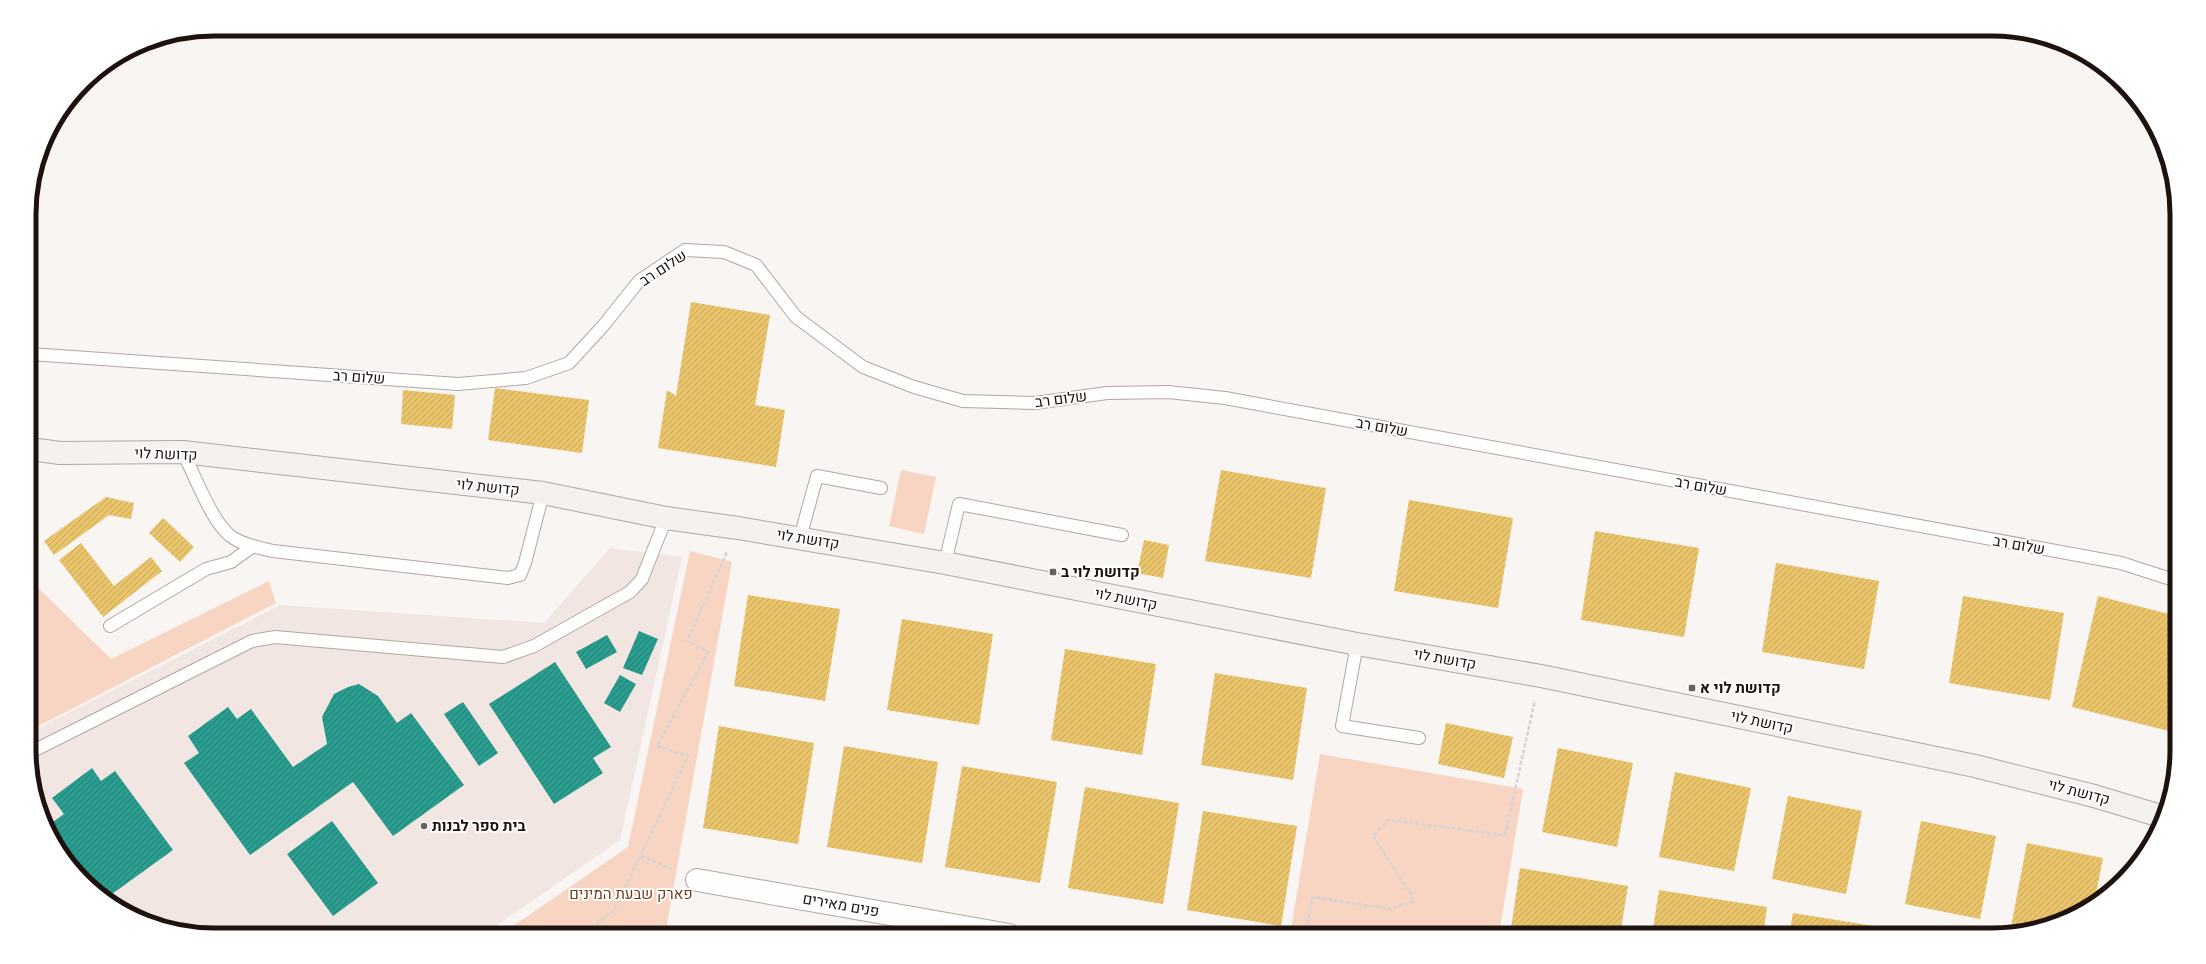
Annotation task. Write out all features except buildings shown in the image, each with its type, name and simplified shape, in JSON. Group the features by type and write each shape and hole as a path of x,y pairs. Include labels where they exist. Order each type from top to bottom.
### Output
{"street":[{"name":"קדושת לוי","path":"36,450 60,453 184,452 543,493 666,518 738,528 945,562 1357,644 1541,676 1975,766 2094,796 2157,815"},
{"name":"פנים מאירים","path":"697,880 969,928"}],"lane":[{"name":"שלום רב","path":"36,354 458,384 526,378 569,363 603,326 639,281 685,250 724,252 756,265 796,317 863,368 914,387 963,401 1035,403 1107,393 1168,392 1225,398 2113,562 2170,579"},
{"path":"184,452 221,528 233,538 253,546 273,551 508,578 520,575 525,563 543,493"},
{"path":"800,538 817,476 881,488"},
{"path":"945,562 959,504 1122,535"},
{"path":"36,749 252,641 275,637 503,657 516,653 534,646 630,592 642,579 666,518"},
{"path":"110,626 206,569 231,562 253,546"},
{"path":"1357,644 1342,726 1419,738"}],"path":[{"path":"591,928 614,911 688,756 656,746 708,652 687,641 738,528"},
{"path":"1306,928 1313,897 1390,909 1415,901 1373,836 1388,820 1505,835 1541,676"},
{"path":"641,856 697,880"}],"shaded area":[{"path":"610,548 682,557 620,840 493,928 203,928 168,922 135,910 115,898 88,876 66,849 54,829 45,807 39,784 36,761 36,729 280,605 544,623"}],"green space":[{"path":"901,470 936,477 924,534 889,526"},
{"name":"פארק שבעת המינים","path":"690,551 732,562 666,928 510,928 628,847"},
{"path":"269,581 276,603 36,727 36,586 111,659"},
{"path":"1320,754 1523,789 1500,928 1291,928"}],"place":[{"name":"קדושת לוי ב","path":"1053,572"},
{"name":"קדושת לוי א","path":"1692,688"},
{"name":"בית ספר לבנות","path":"424,826"}]}
